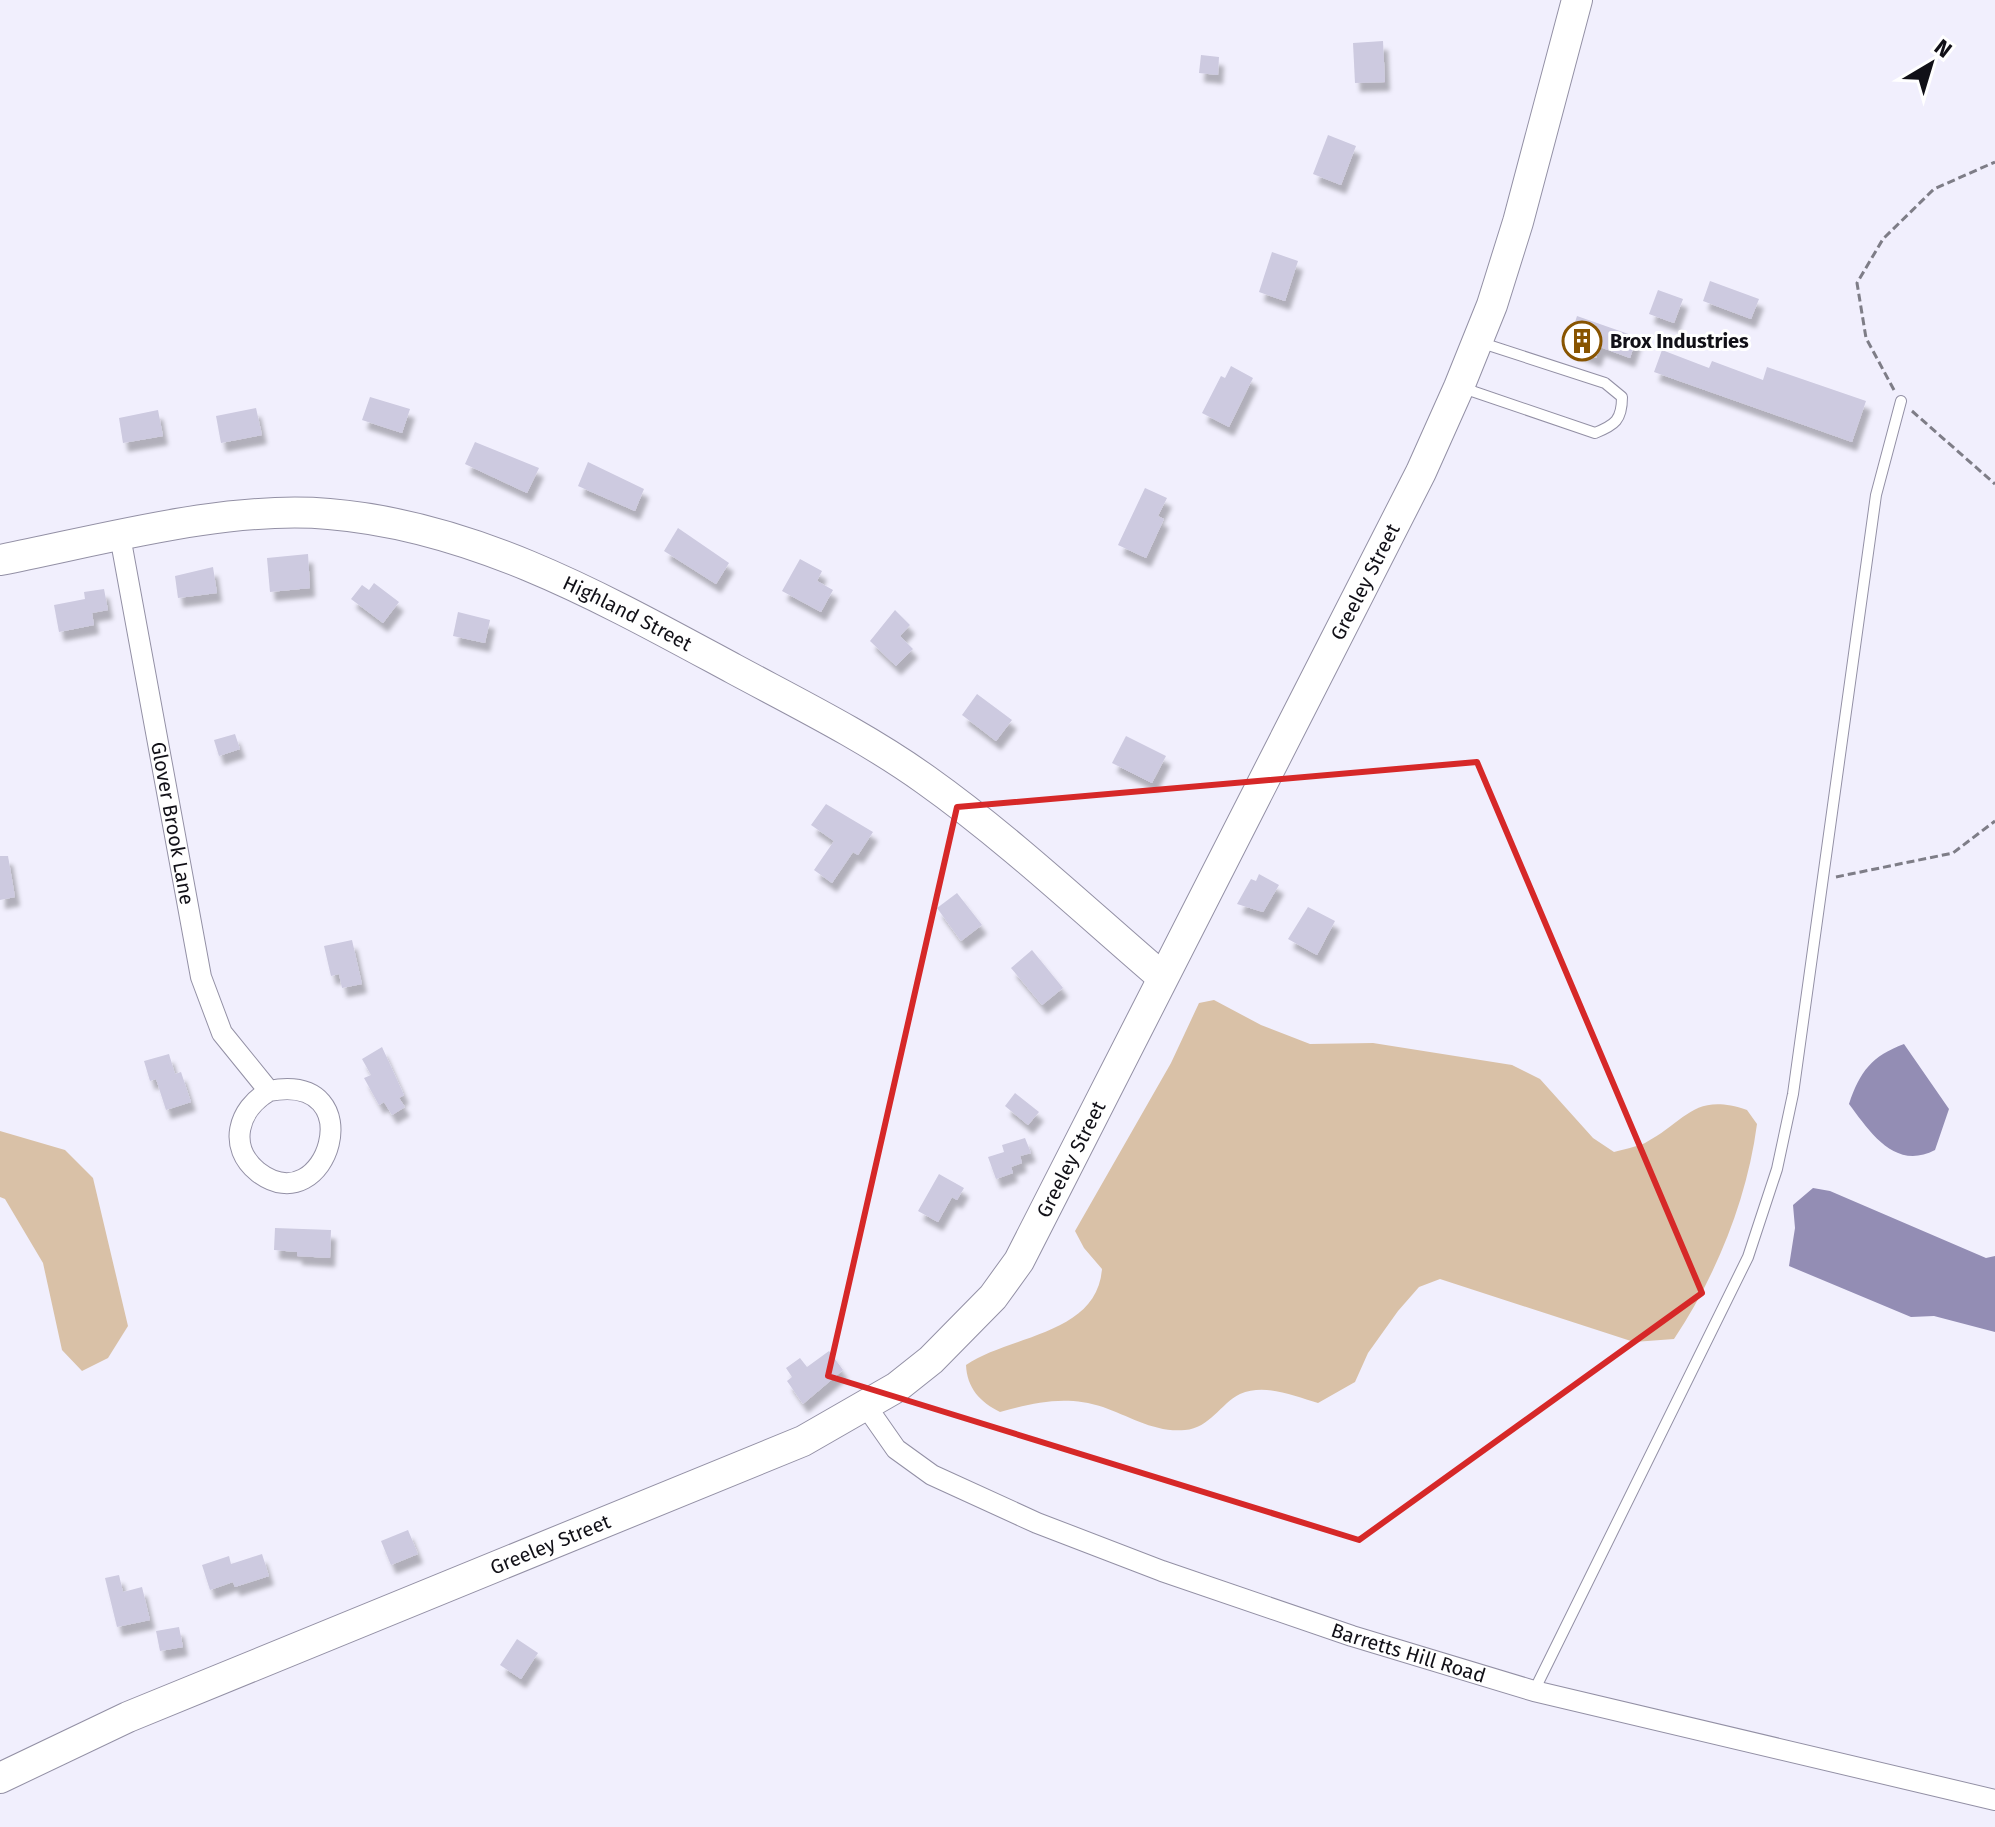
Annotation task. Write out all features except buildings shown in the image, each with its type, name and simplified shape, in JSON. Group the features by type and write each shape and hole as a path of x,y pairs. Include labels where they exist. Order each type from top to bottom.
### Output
{"street":[{"name":"Greeley Street","path":"0,1778 128,1717 803,1441 897,1387 963,1330 1019,1261 1408,498 1478,341 1518,222 1577,0"},
{"name":"Highland Street","path":"0,560 241,516 316,513 414,526 498,553 620,608 892,757 963,808 1162,977"},
{"name":"Glover Brook Lane","path":"120,536 201,977 222,1033 269,1091"},
{"path":"300,1090 325,1109 331,1124 328,1154 306,1177 292,1181 263,1175 243,1153 240,1123 246,1110 269,1091 300,1090"},
{"name":"Barretts Hill Road","path":"866,1406 896,1449 912,1463 998,1507 1162,1571 1352,1636 1534,1691 1995,1800"}],"lane":[{"path":"1459,387 1595,433 1615,425 1622,412 1622,397 1605,383 1478,341"},
{"path":"1534,1691 1748,1257 1777,1169 1793,1094 1876,495 1901,401"}],"path":[{"path":"1995,162 1934,189 1883,239 1857,283 1866,338 1901,401 1995,484"},
{"path":"1823,879 1953,853 1995,821"}],"highlighted area":[{"path":"1477,762 1702,1293 1359,1540 828,1376 957,807"}],"shaded area":[{"path":"1214,1000 1261,1025 1310,1044 1373,1043 1512,1065 1540,1079 1593,1138 1614,1152 1645,1143 1702,1107 1729,1105 1747,1110 1757,1124 1746,1181 1716,1263 1674,1339 1634,1342 1440,1279 1419,1287 1398,1311 1368,1353 1355,1382 1318,1403 1279,1392 1250,1391 1233,1398 1201,1425 1185,1430 1163,1429 1077,1401 1038,1403 1000,1412 986,1404 972,1387 966,1365 1068,1320 1085,1308 1097,1291 1102,1269 1084,1248 1075,1231 1171,1063 1199,1003"},
{"path":"1904,1044 1949,1109 1935,1150 1921,1155 1908,1156 1885,1145 1849,1104 1869,1066 1883,1054"},
{"path":"0,1131 65,1150 93,1178 128,1326 108,1358 82,1371 62,1350 43,1263 5,1199 0,1197"},
{"path":"1813,1188 1830,1191 1986,1258 1995,1256 1995,1332 1934,1316 1911,1317 1789,1266 1795,1228 1793,1205"}],"place":[{"name":"Brox Industries","path":"1582,341"}]}
